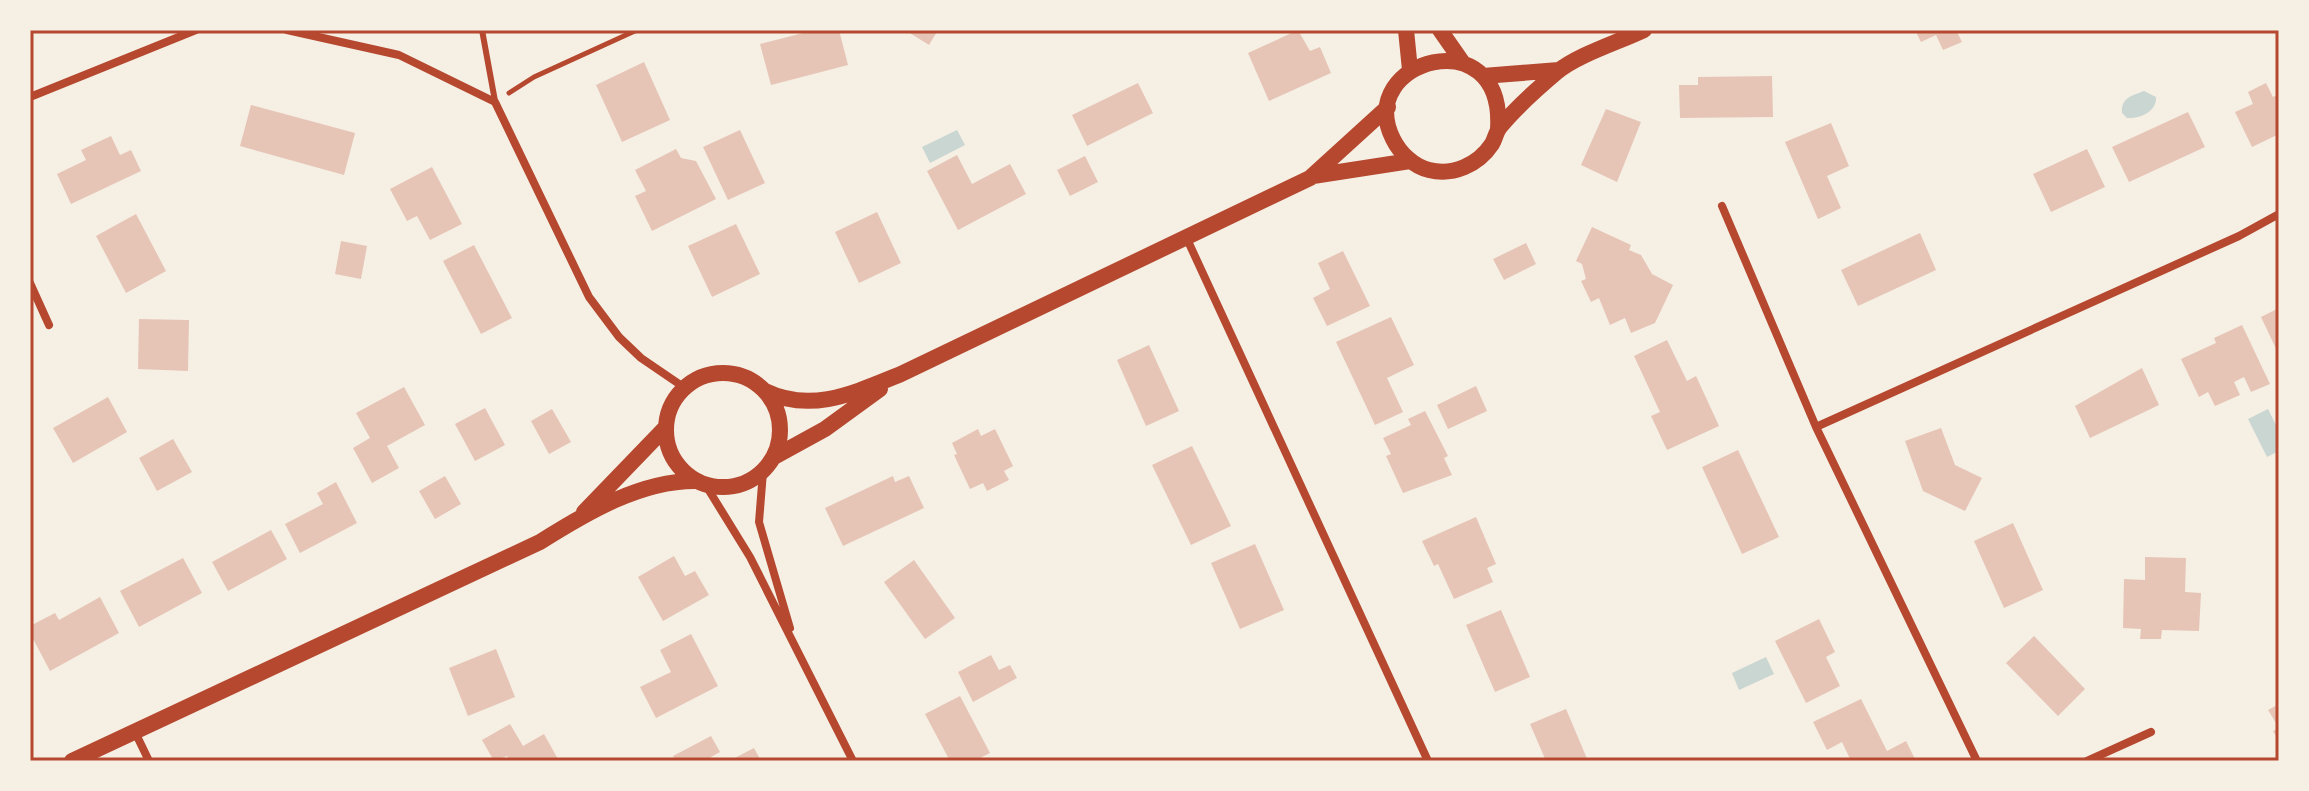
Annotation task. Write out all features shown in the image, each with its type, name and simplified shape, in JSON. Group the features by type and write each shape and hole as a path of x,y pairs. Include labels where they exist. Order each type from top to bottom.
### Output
{"main road":[{"path":"1406,30 1410,70"},
{"path":"1440,30 1463,63 1483,76 1496,97 1498,129"},
{"path":"1313,176 1410,161 1440,172 1461,169 1484,154 1498,129 1559,70 1644,30"},
{"path":"1410,161 1391,137 1388,107 1392,91 1410,70 1428,61 1463,63"},
{"path":"1483,76 1559,70"},
{"path":"701,482 677,463 667,440 666,427 672,405 685,388 697,379 726,373 753,381 783,400 819,402 901,374 1313,176 1388,107"},
{"path":"774,457 825,429 901,374"},
{"path":"72,761 528,548 578,518 673,480 736,486 763,472 774,457 780,440 780,423 765,391"},
{"path":"578,518 666,427"}],"street":[{"path":"30,97 196,30"},
{"path":"287,30 399,55 495,102 589,297 619,337 641,358 685,388"},
{"path":"1722,206 1816,427 1977,761"},
{"path":"1816,427 2239,236 2279,214"},
{"path":"1187,239 1428,761"},
{"path":"30,283 49,325"},
{"path":"763,472 759,522 797,652"},
{"path":"701,482 750,557 853,761"},
{"path":"135,732 149,761"},
{"path":"2087,761 2151,732"}],"lane":[{"path":"482,30 495,102"}],"path":[{"path":"495,102 534,77 637,30"}],"shaded area":[{"path":"2144,91 2156,97 2154,106 2143,115 2127,118 2122,113 2125,101"},
{"path":"957,130 965,145 930,163 922,147"},
{"path":"2268,409 2279,431 2279,451 2267,457 2248,419"},
{"path":"1766,657 1774,674 1739,690 1732,673"}],"building":[{"path":"815,30 839,30 848,65 771,85 760,44"},
{"path":"905,30 938,30 929,45"},
{"path":"1298,30 1310,51 1320,47 1331,73 1269,101 1248,53"},
{"path":"1915,30 1956,30 1962,42 1943,50 1936,35 1921,42"},
{"path":"644,62 670,120 622,142 596,85"},
{"path":"1772,76 1773,117 1680,118 1679,85 1698,85 1698,77"},
{"path":"1138,83 1153,113 1087,146 1072,115"},
{"path":"2266,83 2273,97 2279,94 2279,134 2252,147 2235,112 2253,104 2248,92"},
{"path":"251,105 355,133 344,175 240,146"},
{"path":"1606,109 1641,122 1617,182 1581,165"},
{"path":"2188,112 2205,147 2129,182 2112,147"},
{"path":"1831,123 1849,166 1827,176 1841,208 1818,219 1785,142"},
{"path":"740,130 765,183 728,200 703,147"},
{"path":"111,136 120,155 131,150 141,171 71,204 57,174 86,160 81,150"},
{"path":"676,149 681,158 696,161 716,199 652,231 635,196 646,191 635,170"},
{"path":"2087,149 2105,187 2051,212 2033,174"},
{"path":"957,155 972,184 1010,164 1026,194 958,230 927,171"},
{"path":"1085,156 1098,182 1070,196 1057,170"},
{"path":"432,167 462,224 430,240 417,216 407,221 390,189"},
{"path":"877,212 901,263 859,283 835,232"},
{"path":"136,214 166,271 126,293 96,236"},
{"path":"736,224 760,274 712,297 688,246"},
{"path":"1592,227 1631,245 1629,250 1641,255 1652,274 1673,285 1655,323 1631,333 1625,318 1610,325 1599,298 1591,302 1581,281 1586,279 1582,264 1576,261"},
{"path":"1920,233 1936,270 1858,306 1841,270"},
{"path":"341,241 367,246 361,279 335,274"},
{"path":"1526,243 1536,264 1504,280 1493,259"},
{"path":"474,245 512,318 481,334 443,261"},
{"path":"1343,251 1370,306 1327,326 1313,298 1330,289 1318,263"},
{"path":"2279,308 2279,355 2261,317"},
{"path":"1391,317 1414,365 1387,378 1403,412 1375,425 1336,342"},
{"path":"139,319 189,320 188,371 138,369"},
{"path":"2242,325 2270,384 2251,392 2244,377 2234,382 2240,395 2215,406 2208,392 2199,397 2181,359 2216,343 2214,338"},
{"path":"1667,340 1687,381 1696,376 1719,426 1667,450 1651,416 1660,412 1634,356"},
{"path":"1149,345 1179,411 1146,426 1117,360"},
{"path":"2142,368 2159,405 2090,438 2075,406"},
{"path":"1476,386 1487,411 1448,429 1437,405"},
{"path":"404,387 425,425 387,446 399,468 372,483 353,448 370,438 356,413"},
{"path":"108,397 127,432 73,463 53,428"},
{"path":"485,408 505,445 475,461 455,424"},
{"path":"552,409 571,442 549,454 531,421"},
{"path":"1425,411 1448,456 1444,458 1452,475 1403,493 1386,456 1391,454 1383,438 1411,425 1408,419"},
{"path":"1941,428 1955,465 1982,478 1965,511 1923,491 1905,441"},
{"path":"978,429 981,436 995,429 1013,466 1004,471 1009,480 987,491 983,483 970,489 954,455 957,454 952,443"},
{"path":"173,439 192,472 157,491 139,458"},
{"path":"1192,446 1231,526 1191,545 1152,465"},
{"path":"1738,450 1779,537 1742,554 1702,467"},
{"path":"445,476 461,504 435,519 419,491"},
{"path":"893,476 895,482 909,476 924,508 843,546 825,508"},
{"path":"336,482 357,523 300,553 285,524 323,504 317,493"},
{"path":"1476,517 1496,564 1487,568 1493,582 1454,599 1438,564 1434,566 1422,541"},
{"path":"2013,523 2043,590 2004,608 1974,541"},
{"path":"271,530 287,559 228,591 212,562"},
{"path":"1255,544 1284,610 1240,629 1211,563"},
{"path":"674,556 685,576 695,571 709,595 663,621 638,577"},
{"path":"2145,557 2186,558 2185,592 2201,593 2199,631 2162,630 2161,639 2140,639 2141,629 2123,628 2124,579 2145,580"},
{"path":"183,558 202,593 139,627 120,591"},
{"path":"914,560 955,618 925,639 884,582"},
{"path":"100,597 119,633 50,671 30,633 30,626 55,613 59,620"},
{"path":"1501,610 1530,677 1495,692 1466,625"},
{"path":"1819,619 1835,652 1826,657 1840,686 1806,703 1775,641"},
{"path":"691,634 718,686 656,718 640,687 671,672 660,650"},
{"path":"2034,636 2085,689 2058,716 2006,663"},
{"path":"496,649 515,697 468,716 449,668"},
{"path":"991,655 999,670 1010,665 1017,678 973,702 958,672"},
{"path":"960,696 990,753 974,761 950,761 925,714"},
{"path":"1861,699 1887,751 1906,741 1916,761 1851,761 1842,742 1827,750 1813,722"},
{"path":"2279,704 2279,728 2268,710"},
{"path":"1566,709 1588,761 1546,761 1530,724"},
{"path":"510,724 523,746 544,734 559,761 510,761 507,756 494,761 482,740"},
{"path":"711,736 720,752 704,761 676,761 673,756"},
{"path":"754,748 761,761 729,761"}]}
